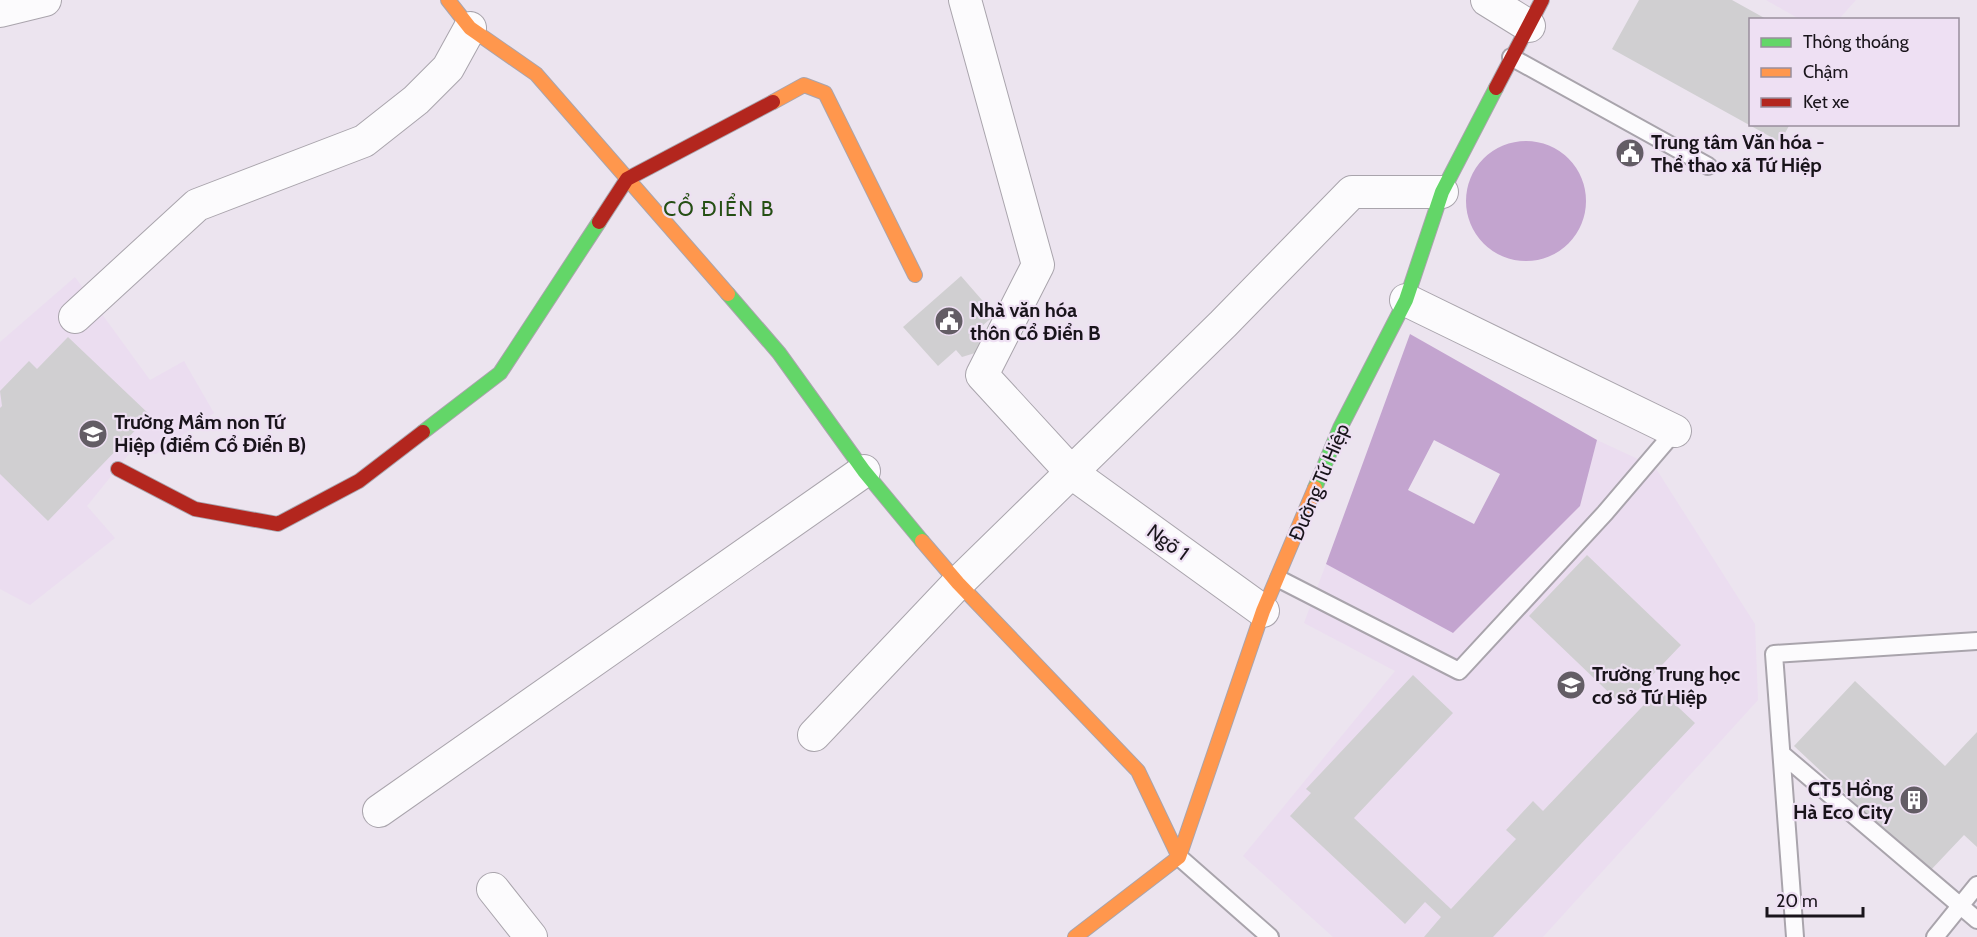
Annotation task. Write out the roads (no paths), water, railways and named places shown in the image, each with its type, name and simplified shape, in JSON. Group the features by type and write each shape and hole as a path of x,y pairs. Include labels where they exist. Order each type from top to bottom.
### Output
{"street":[{"path":"0,12 45,0"},
{"path":"448,0 470,28 536,74 779,353 864,471 958,583 1138,771 1179,857 1075,937"},
{"name":"Ngõ 1","path":"965,0 1038,265 982,375 1072,473 1263,611"},
{"path":"1487,0 1536,13"},
{"name":"Đường Tứ Hiệp","path":"1179,857 1263,611 1279,579 1340,428 1406,300 1442,192 1510,57 1536,13"},
{"path":"75,317 198,205 364,141 416,100 448,68 470,28"},
{"path":"118,469 195,509 278,524 360,481 500,373 627,179 804,85 825,93 915,275"},
{"path":"814,735 958,583 1072,473 1352,192 1442,192"},
{"path":"1406,300 1675,431"},
{"path":"379,811 864,471"},
{"path":"493,890 531,937"}],"lane":[{"path":"1510,57 1708,166"},
{"path":"1279,579 1459,671 1605,513 1675,431"},
{"path":"1795,937 1774,654 1977,641"},
{"path":"1782,754 1977,920"},
{"path":"1179,857 1270,937"},
{"path":"1935,937 1977,885"}],"place":[{"name":"Trung tâm Văn hóa - Thể thao xã Tứ Hiệp","path":"1630,153"},
{"name":"Nhà văn hóa thôn Cổ Điển B","path":"949,321"},
{"name":"Trường Mầm non Tứ Hiệp (điểm Cổ Điển B)","path":"93,434"},
{"name":"Trường Trung học cơ sở Tứ Hiệp","path":"1571,685"},
{"name":"CT5 Hồng Hà Eco City","path":"1914,800"}],"district":[{"name":"CỔ ĐIỂN B","path":"719,209"}]}
